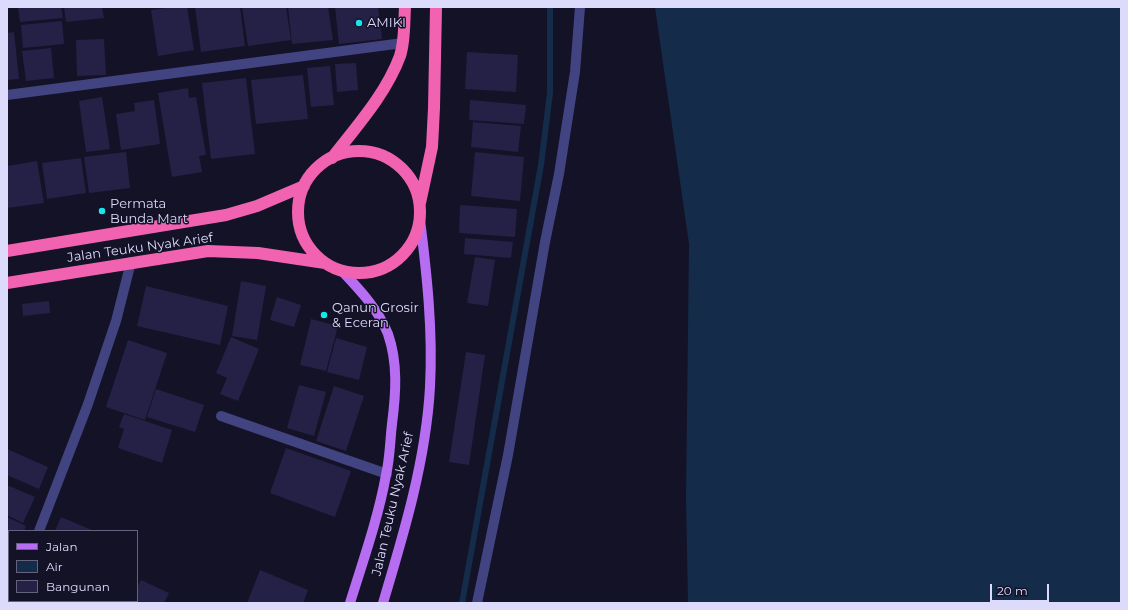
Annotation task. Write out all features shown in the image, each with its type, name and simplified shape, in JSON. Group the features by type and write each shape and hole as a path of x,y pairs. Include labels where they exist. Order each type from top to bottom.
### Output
{"highway":[{"path":"405,7 403,43 394,69 377,98 332,158 311,174 304,186 299,202 299,220 303,237 313,251 325,263 342,271 365,273 377,271 393,264 406,252 415,237 420,220 420,203 432,147 436,7"},
{"path":"332,158 347,153 363,152 379,155 394,162 406,173 415,187 420,203"},
{"name":"Jalan Teuku Nyak Arief","path":"7,251 226,215 256,206 304,186"},
{"name":"Jalan Teuku Nyak Arief","path":"7,283 131,262 208,251 235,251 325,263"}],"main road":[{"name":"Jalan Teuku Nyak Arief","path":"383,603 399,550 419,465 430,386 429,293 420,220"},
{"name":"Jalan Teuku Nyak Arief","path":"342,271 367,297 378,314 387,333 394,355 396,382 387,474 375,522 350,603"}],"street":[{"path":"477,603 508,455 545,242 559,174 575,72 580,7"},
{"path":"7,95 403,43"},
{"path":"39,530 91,396 116,321 131,262"},
{"path":"221,416 387,474"}],"water":[{"path":"655,7 1121,7 1121,603 688,603 686,498 689,244"}],"building":[{"path":"18,7 61,7 63,18 20,22"},
{"path":"64,7 102,7 104,18 66,22"},
{"path":"187,7 194,50 158,56 151,10"},
{"path":"195,7 240,7 245,46 201,52"},
{"path":"242,7 286,7 291,40 248,46"},
{"path":"288,7 328,7 333,40 292,44"},
{"name":"AMIKI","path":"335,7 378,7 382,39 339,44"},
{"path":"62,21 64,44 23,48 21,25"},
{"path":"14,32 19,79 7,80 7,33"},
{"path":"104,39 106,75 77,76 76,40"},
{"path":"51,48 54,78 26,81 22,51"},
{"path":"467,52 518,55 516,92 465,89"},
{"path":"356,63 358,90 337,92 335,64"},
{"path":"330,66 334,105 311,107 307,68"},
{"path":"303,75 308,119 256,124 251,80"},
{"path":"246,78 255,154 211,159 202,83"},
{"path":"188,88 189,98 196,97 206,155 199,156 202,172 172,177 158,93"},
{"path":"102,97 110,149 86,152 79,101"},
{"path":"154,100 160,144 121,150 116,114 135,111 134,103"},
{"path":"470,100 526,105 524,124 469,120"},
{"path":"473,122 521,126 518,152 471,147"},
{"path":"126,152 130,188 89,193 84,157"},
{"path":"475,152 524,157 520,201 471,196"},
{"path":"81,158 86,193 47,199 42,163"},
{"path":"37,161 44,203 7,208 7,166"},
{"path":"460,205 517,209 515,237 459,233"},
{"path":"465,238 513,242 511,258 464,254"},
{"path":"475,257 495,260 488,306 467,303"},
{"path":"241,281 266,286 257,340 232,336"},
{"path":"146,286 228,306 220,345 137,326"},
{"path":"277,297 301,305 294,327 270,320"},
{"path":"49,301 50,313 23,316 22,304"},
{"path":"311,319 338,326 326,371 300,365"},
{"path":"231,337 259,349 238,401 220,394 227,378 216,373"},
{"path":"336,338 367,347 359,380 327,372"},
{"path":"128,340 167,353 145,420 106,407"},
{"path":"466,352 485,355 469,465 449,462"},
{"path":"299,385 326,392 314,436 287,428"},
{"path":"334,386 364,396 346,451 316,441"},
{"path":"156,389 204,405 195,432 147,417"},
{"path":"124,414 172,430 162,463 118,448 124,429 119,427"},
{"path":"286,448 351,471 335,517 270,493"},
{"path":"7,449 48,467 39,489 7,475"},
{"path":"7,485 35,497 23,523 7,515"},
{"path":"7,517 26,526 24,530 8,530 7,551"},
{"path":"61,517 92,530 55,530"},
{"path":"260,570 308,590 303,603 247,603"},
{"path":"141,580 169,593 164,603 130,603 138,602 138,586"},
{"path":"60,602 112,602 111,603"}],"waterway":[{"path":"462,603 541,165 550,93 550,7"}],"place":[{"name":"AMIKI","path":"359,23"},
{"name":"Permata Bunda Mart","path":"102,211"},
{"name":"Qanun Grosir & Eceran","path":"324,315"}]}
